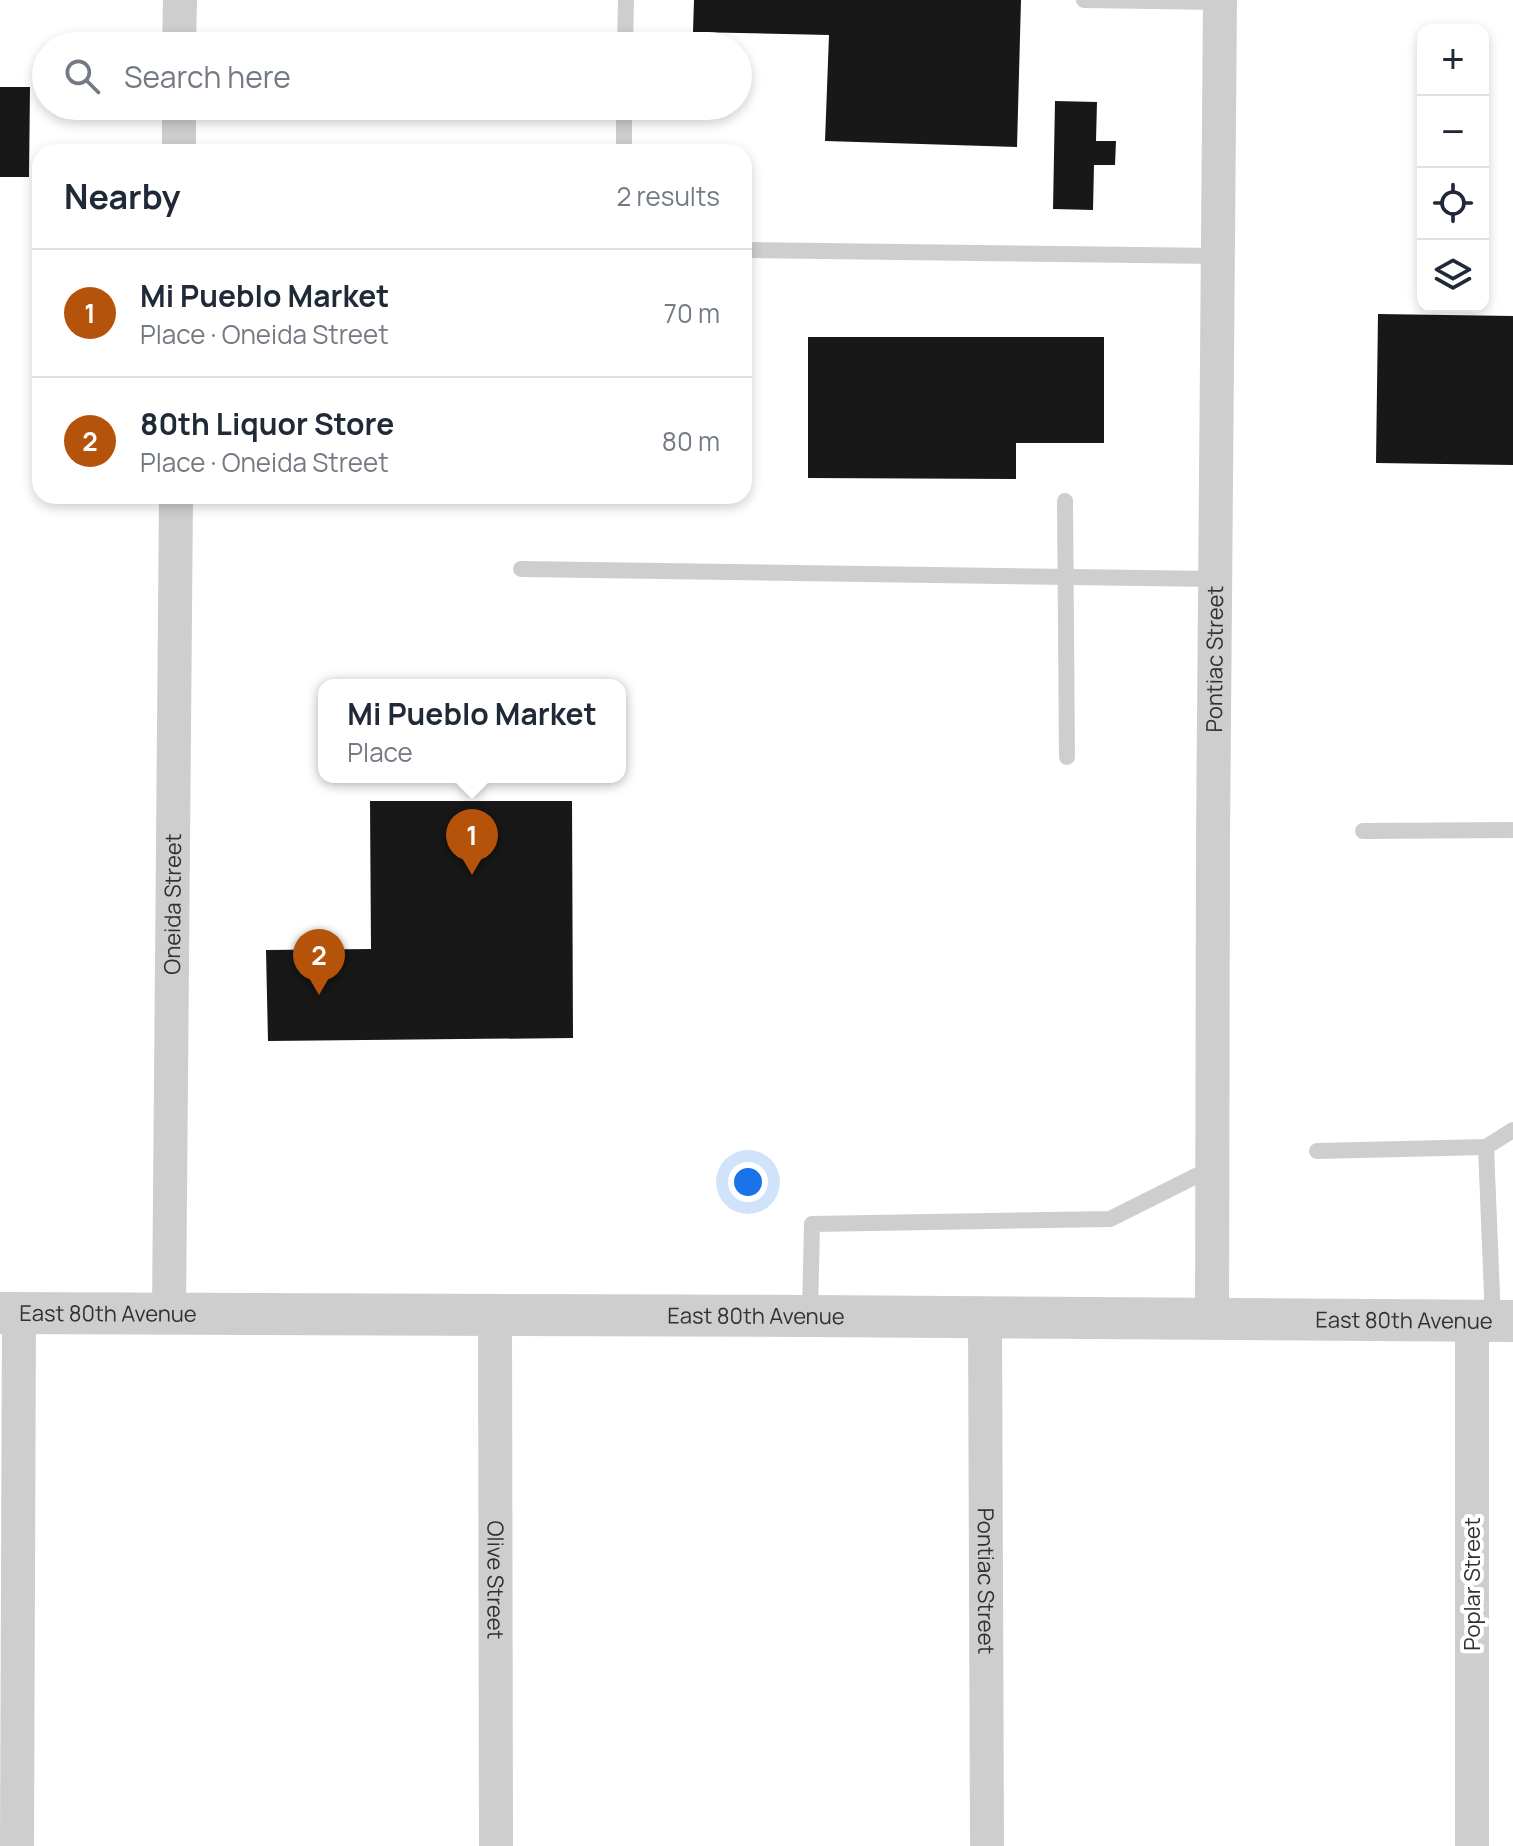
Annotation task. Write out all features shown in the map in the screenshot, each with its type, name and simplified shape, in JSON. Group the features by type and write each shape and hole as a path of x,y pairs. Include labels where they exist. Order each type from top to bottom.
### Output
{"street":[{"path":"179,32 180,0"},
{"name":"Pontiac Street","path":"1212,1319 1220,1"},
{"path":"179,120 179,144"},
{"name":"Oneida Street","path":"169,1312 176,504"},
{"path":"10,1312 17,1846"},
{"name":"East 80th Avenue","path":"10,1312 1493,1321"},
{"name":"Olive Street","path":"495,1314 496,1846"},
{"name":"Pontiac Street","path":"985,1317 987,1846"},
{"name":"Poplar Street","path":"1472,1846 1493,1321"}],"lane":[{"path":"625,32 626,0"},
{"path":"1084,0 1220,1"},
{"path":"624,120 624,144"},
{"path":"752,250 1218,256"},
{"path":"1065,501 1067,757"},
{"path":"521,569 1215,579"},
{"path":"1363,831 1513,830"},
{"path":"1317,1151 1486,1147 1513,1130"},
{"path":"1486,1147 1493,1321"},
{"path":"810,1316 812,1224 1110,1219 1212,1168"}],"building":[{"path":"694,0 1021,0 1017,147 825,141 829,35 693,32"},
{"path":"0,87 30,87 29,177 0,177"},
{"path":"1055,101 1097,102 1096,141 1116,141 1115,165 1094,165 1093,210 1053,209"},
{"path":"1378,314 1513,316 1513,465 1376,463"},
{"path":"808,337 1104,337 1104,443 1016,443 1016,479 808,478"},
{"path":"370,801 572,801 573,1038 268,1041 266,950 371,949"}],"place":[{"name":"Mi Pueblo Market","path":"472,875"},
{"name":"80th Liquor Store","path":"319,995"}]}
